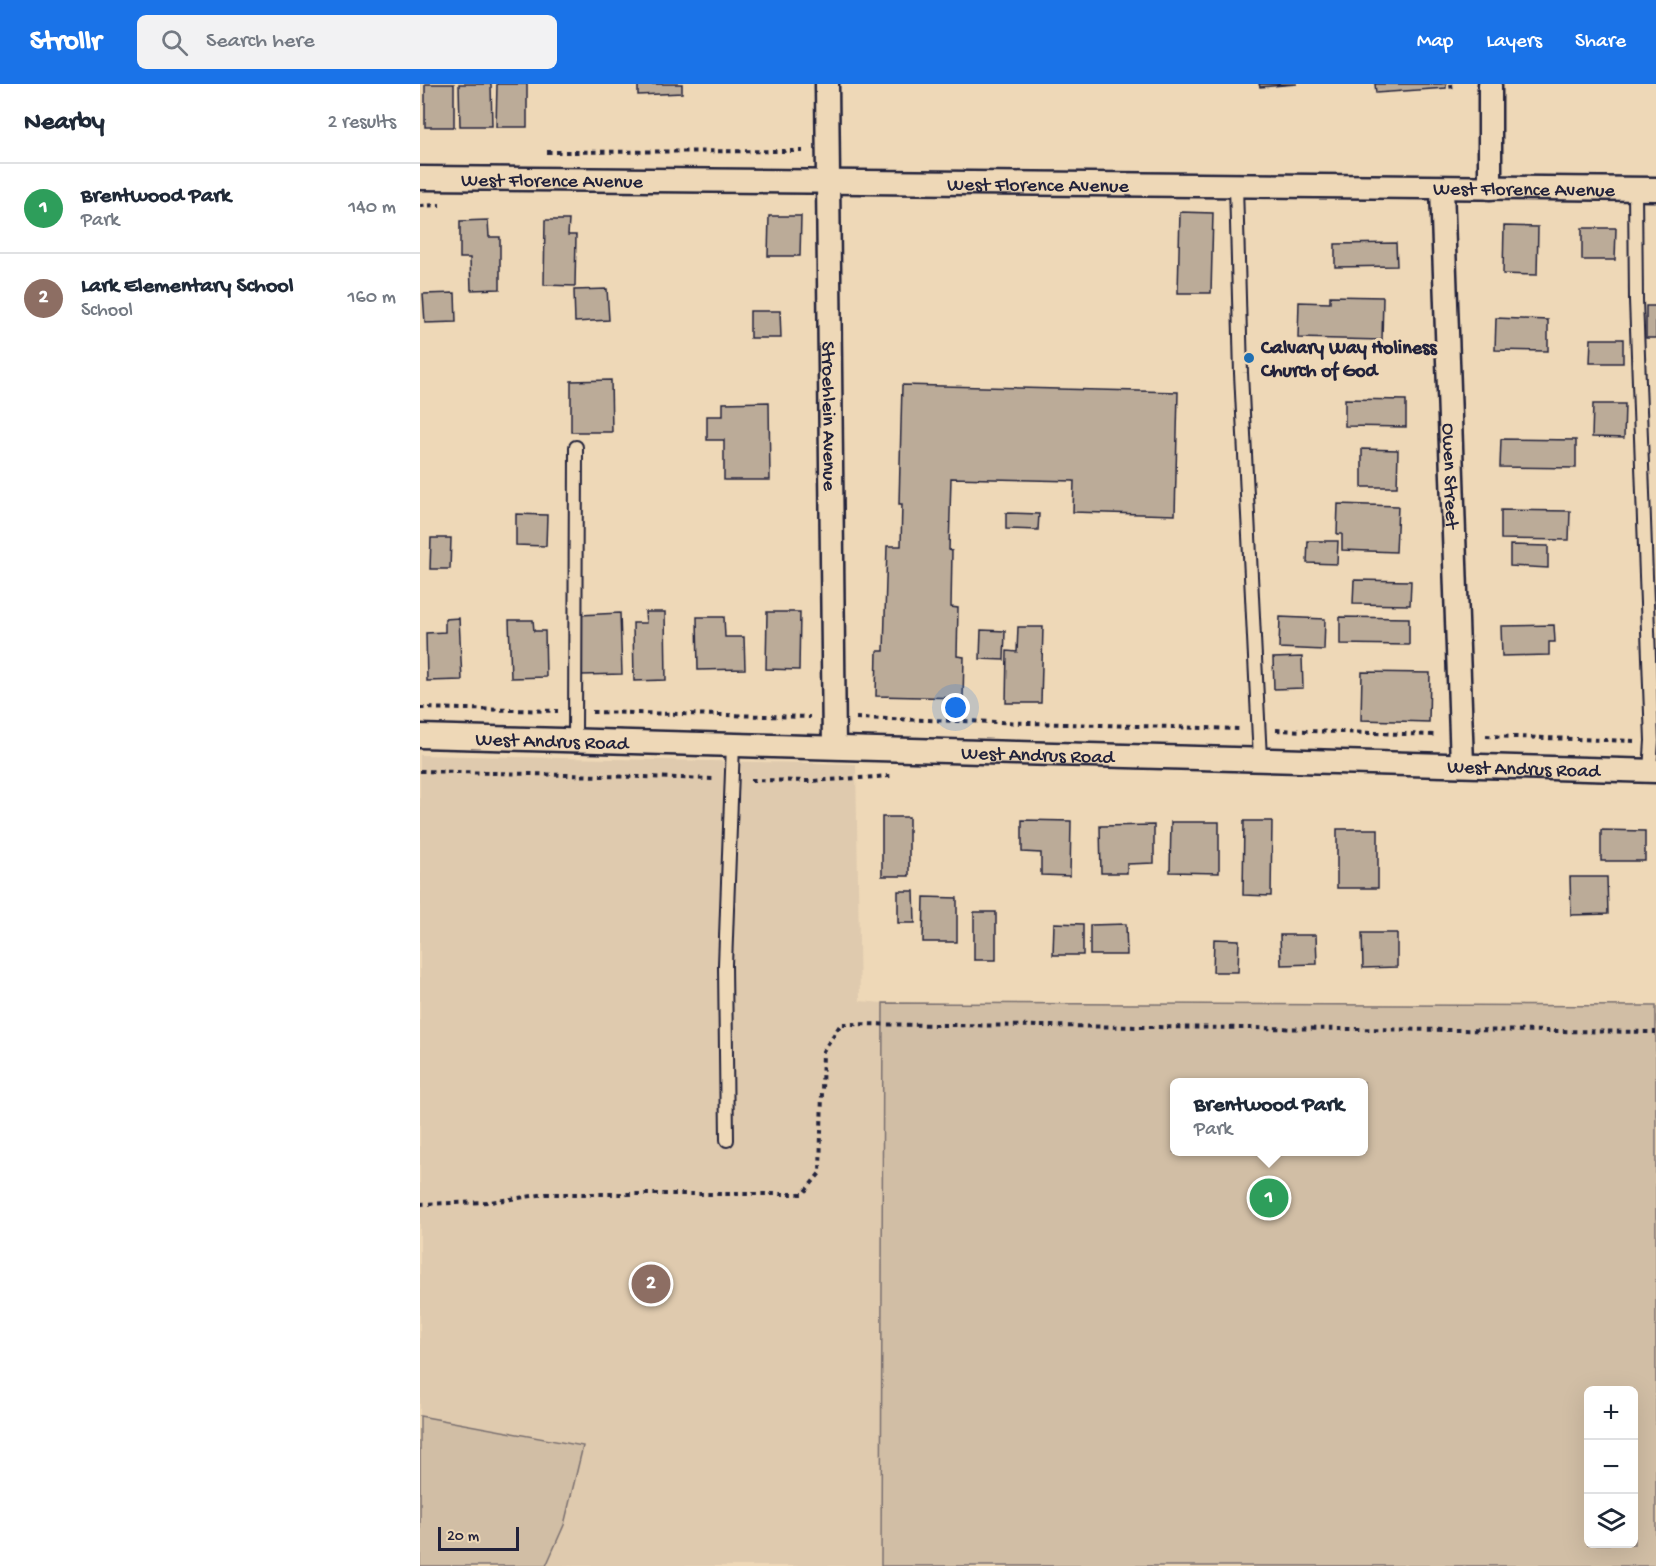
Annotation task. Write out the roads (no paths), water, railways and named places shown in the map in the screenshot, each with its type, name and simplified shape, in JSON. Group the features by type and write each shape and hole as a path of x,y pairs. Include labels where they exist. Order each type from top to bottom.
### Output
{"street":[{"name":"Stroehlein Avenue","path":"827,84 834,747"},
{"path":"1490,84 1490,188"},
{"name":"West Florence Avenue","path":"420,178 1645,189"},
{"name":"Owen Street","path":"1442,188 1462,764"},
{"name":"West Andrus Road","path":"420,736 1653,771"}],"lane":[{"path":"1236,185 1241,373 1260,759"},
{"path":"1645,189 1636,300 1653,771"},
{"path":"575,740 576,447"},
{"path":"727,1140 725,965 733,744"}],"place":[{"name":"Calvary Way Holiness Church of God","path":"1249,358"},
{"name":"Brentwood Park","path":"1269,1198"},
{"name":"Lark Elementary School","path":"651,1284"}]}
